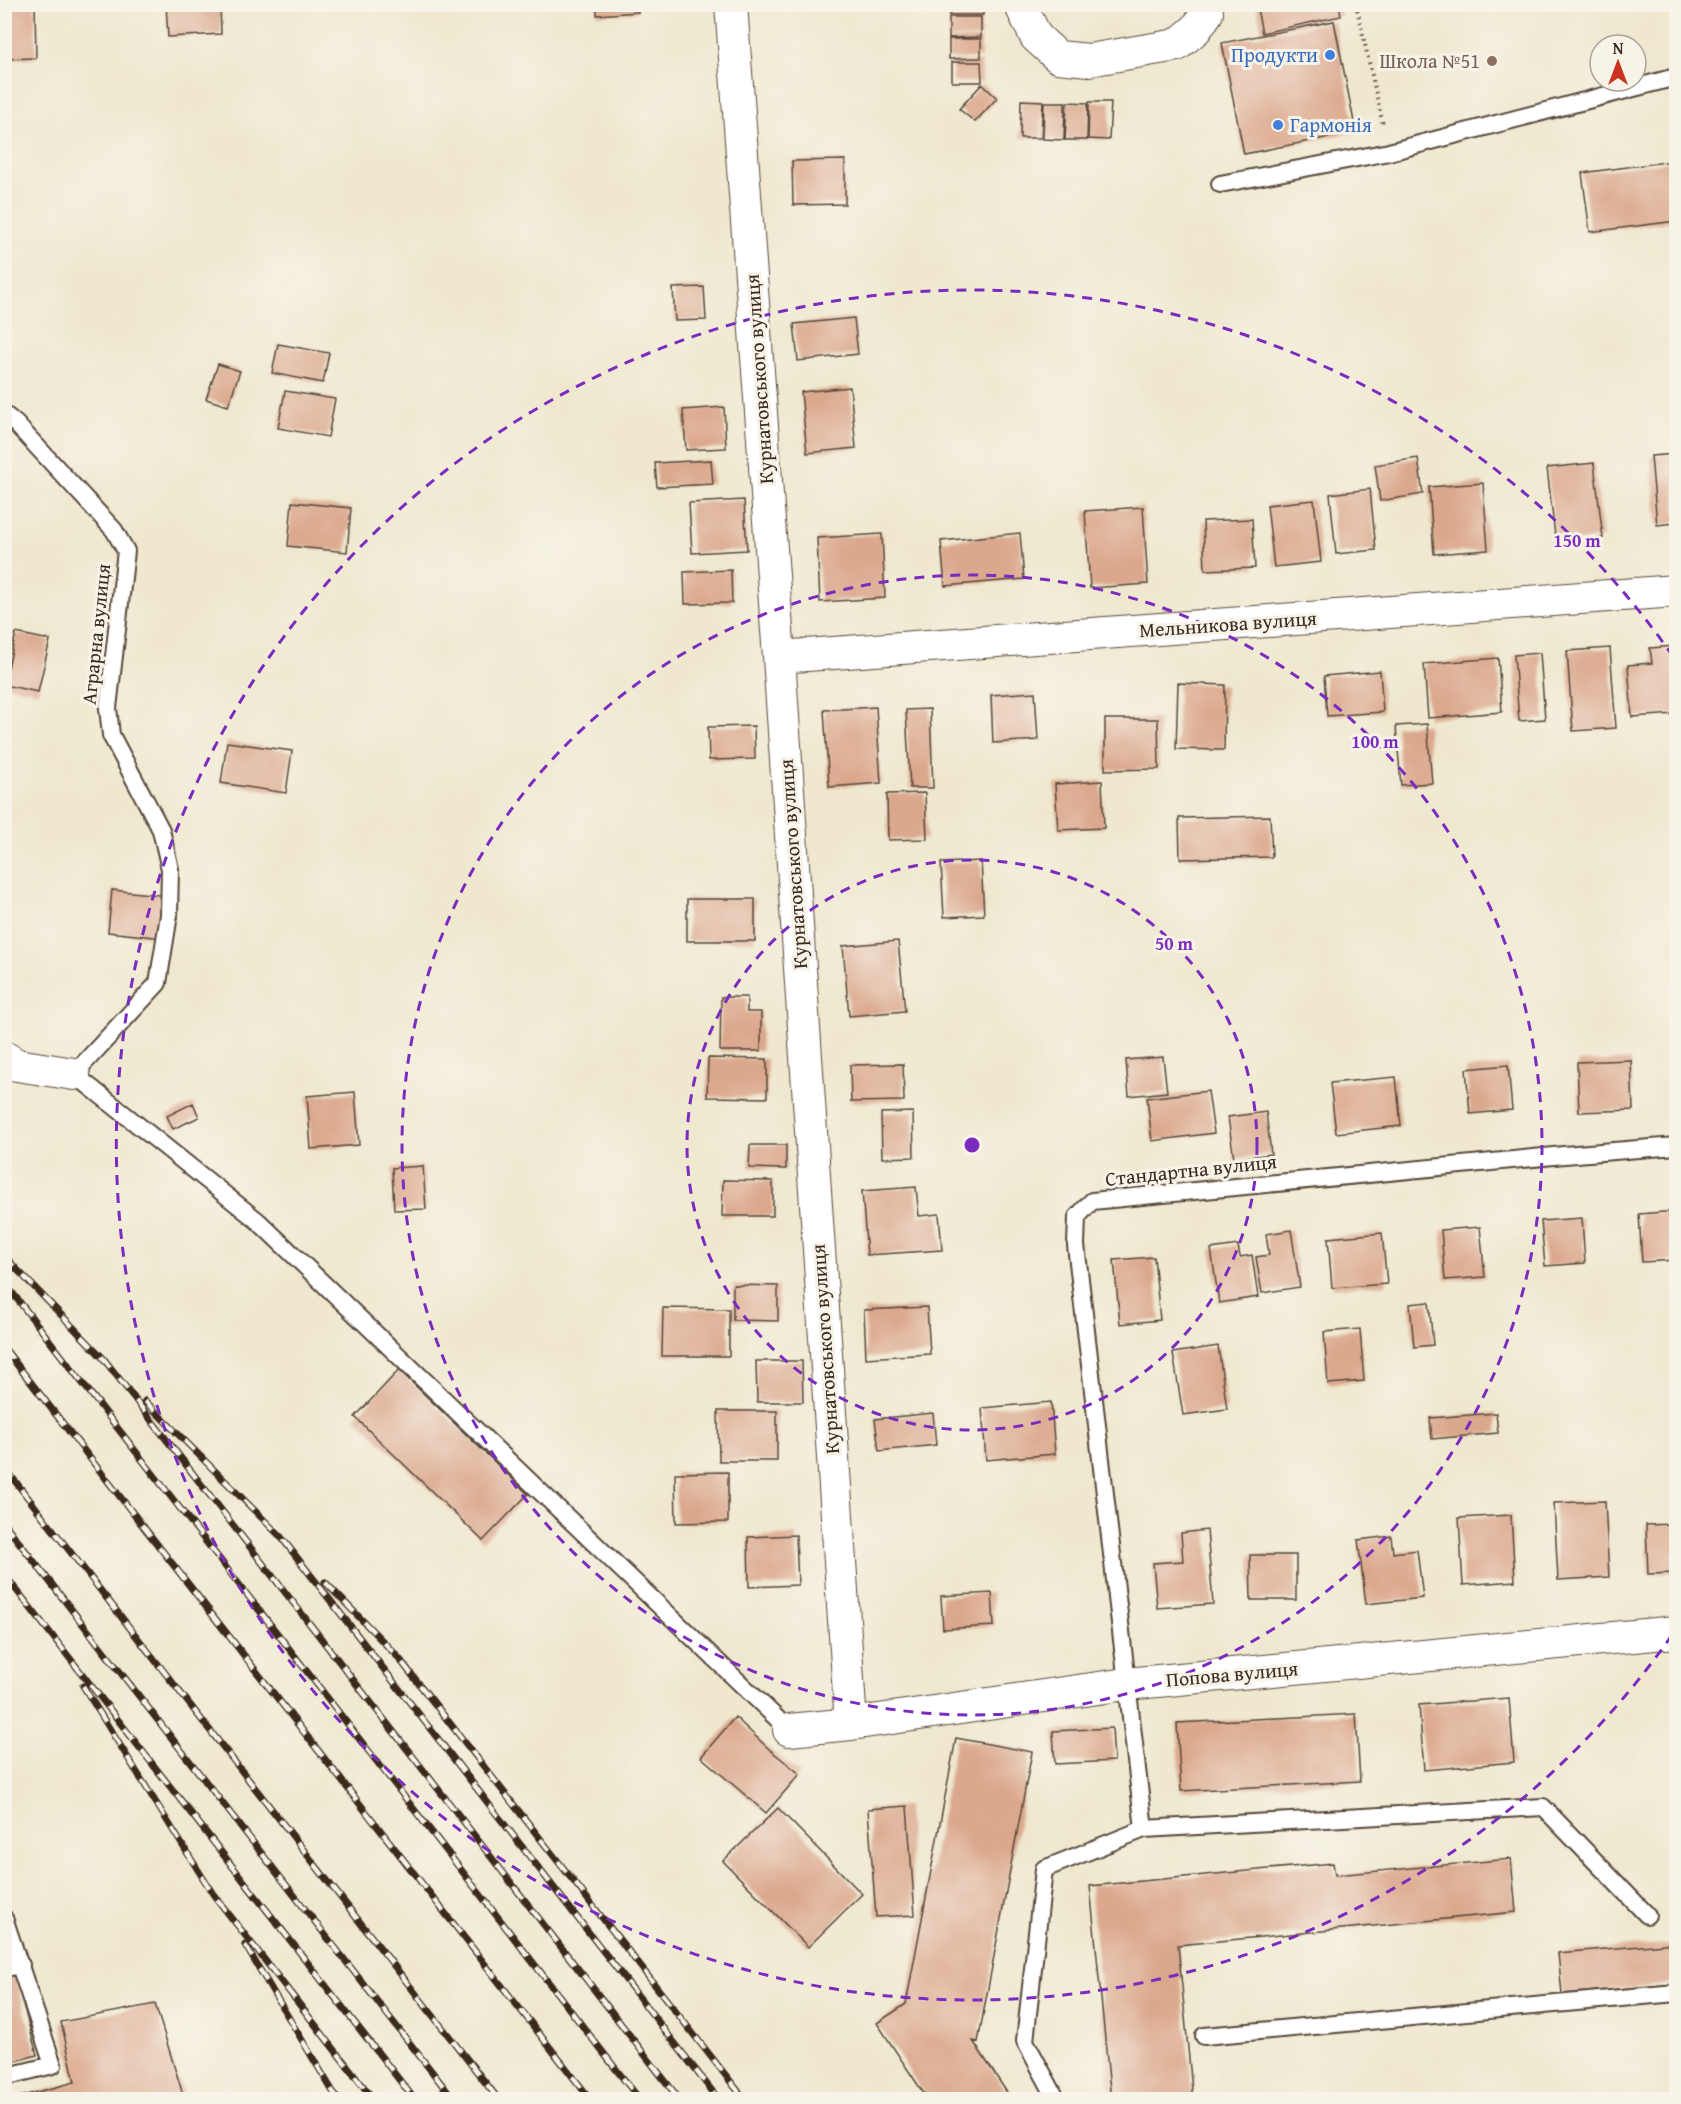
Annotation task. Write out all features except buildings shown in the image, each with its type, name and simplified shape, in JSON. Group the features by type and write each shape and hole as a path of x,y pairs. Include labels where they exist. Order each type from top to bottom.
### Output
{"street":[{"name":"Курнатовського вулиця","path":"731,4 779,657 850,1724"},
{"path":"1020,4 1036,37 1058,57 1089,60 1177,45 1196,29 1208,9"},
{"name":"Мельникова вулиця","path":"779,657 1677,591"},
{"path":"4,1058 17,1065 74,1074"},
{"name":"Попова вулиця","path":"789,1730 850,1724 1126,1684 1677,1632"}],"lane":[{"path":"1220,184 1389,152 1677,77"},
{"name":"Аграрна вулиця","path":"4,414 16,424 114,530 126,551 108,708 111,735 161,830 170,869 169,915 158,983 74,1074"},
{"path":"74,1074 258,1221 789,1730"},
{"name":"Стандартна вулиця","path":"1144,1829 1076,1245 1077,1217 1092,1201 1677,1146"},
{"path":"1057,2100 1025,2041 1044,1869 1144,1829 1543,1807 1647,1915"},
{"path":"4,1918 13,1966 53,2065 4,2077"},
{"path":"1204,2036 1677,1993"}],"path":[{"path":"1356,4 1389,152"}],"railway":[{"path":"4,1256 103,1358 680,2100"},
{"path":"4,1282 640,2100"},
{"path":"4,1348 591,2100"},
{"path":"145,1401 281,1537 719,2100"},
{"path":"4,1467 499,2100"},
{"path":"4,1523 454,2100"},
{"path":"4,1574 415,2100"},
{"path":"325,1582 398,1657 745,2100"},
{"path":"83,1686 213,1894 374,2100"},
{"path":"245,1945 338,2100"}],"place":[{"name":"Продукти","path":"1330,55"},
{"name":"Школа №51","path":"1492,61"},
{"name":"Гармонія","path":"1278,125"}]}
